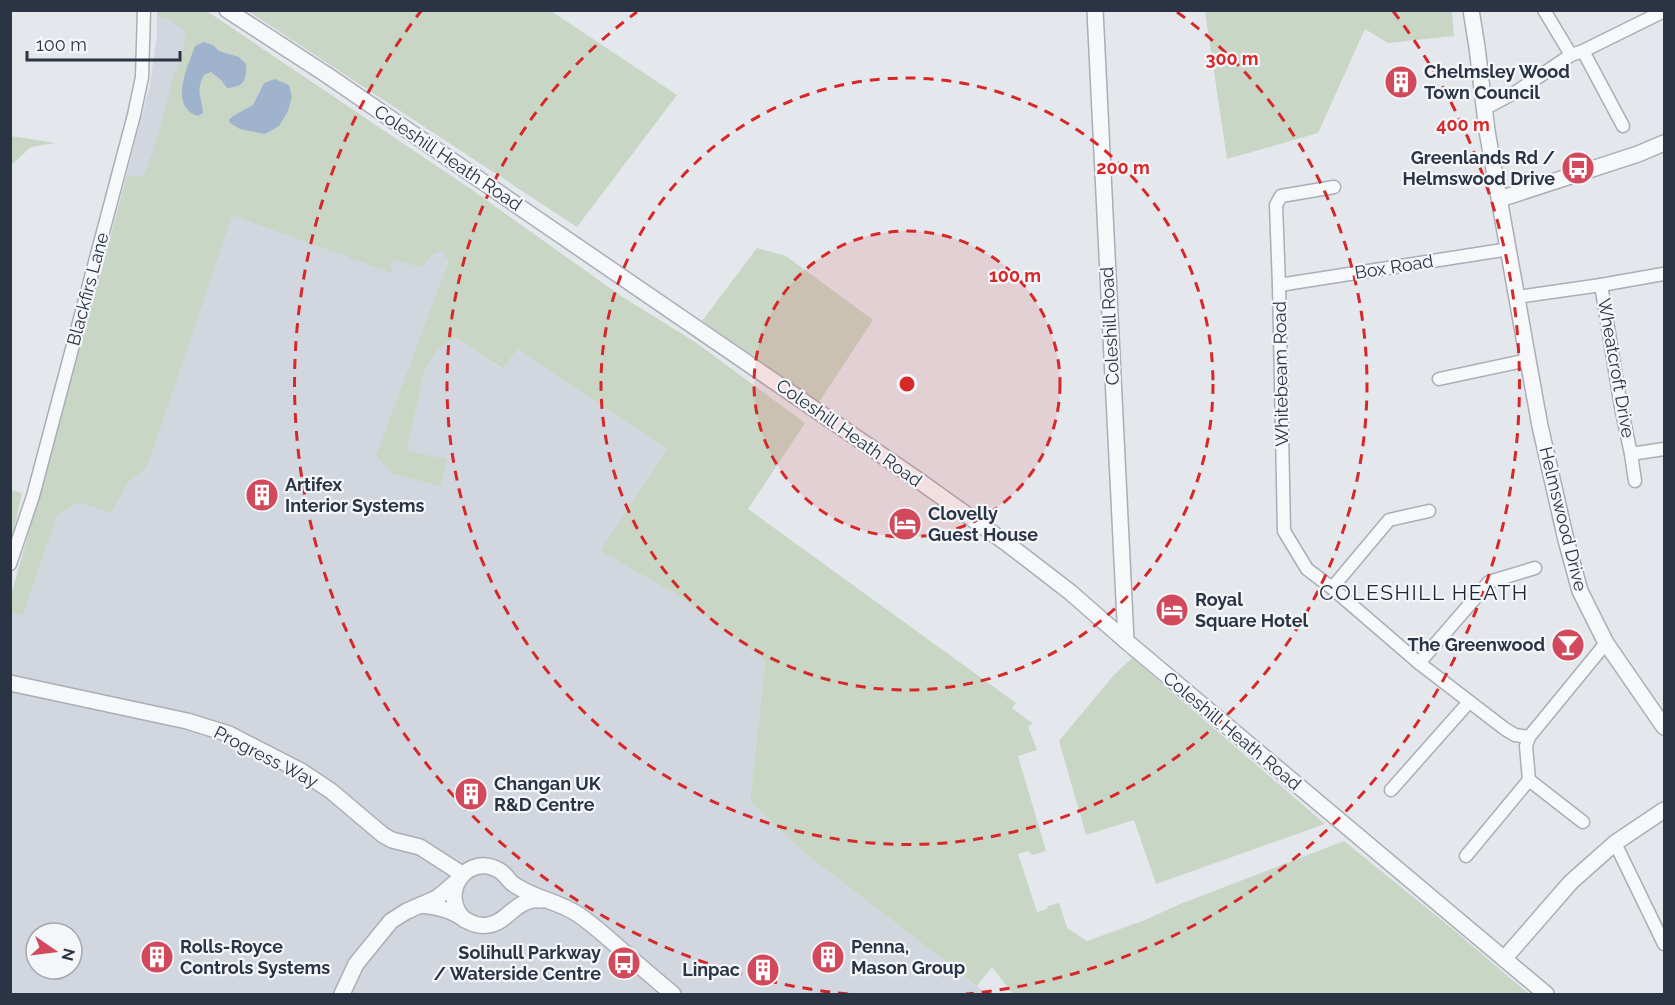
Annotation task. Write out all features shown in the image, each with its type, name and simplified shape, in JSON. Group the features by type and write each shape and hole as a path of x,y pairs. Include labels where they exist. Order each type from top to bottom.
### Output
{"street":[{"name":"Blackfirs Lane","path":"10,564 33,496 134,115 142,77 144,10"},
{"name":"Coleshill Heath Road","path":"227,10 327,75 918,480 1009,545 1070,592 1546,994"},
{"name":"Coleshill Road","path":"1095,10 1126,641"},
{"name":"Helmswood Drive","path":"1471,10 1484,109 1528,360 1540,426 1569,551 1580,591 1606,643 1665,728"},
{"path":"1544,10 1577,53 1623,126"},
{"path":"1484,109 1516,92 1577,53 1665,11"},
{"path":"1500,199 1638,154 1665,142"},
{"name":"Whitebeam Road","path":"1334,187 1281,196 1277,202 1284,531 1307,569 1469,702 1515,735 1529,737"},
{"name":"Box Road","path":"1280,285 1509,249"},
{"name":"Wheatcroft Drive","path":"1517,297 1664,274"},
{"name":"Wheatcroft Drive","path":"1601,285 1631,454 1665,449"},
{"path":"1439,379 1528,360"},
{"path":"1631,454 1635,481"},
{"path":"1332,588 1389,520 1429,511"},
{"path":"1419,663 1489,582 1535,568"},
{"path":"1466,856 1529,780 1526,746 1529,737 1606,643"},
{"name":"Progress Way","path":"10,683 187,721 229,734 301,771 332,791 383,835 392,840 420,847 460,878"},
{"path":"1391,789 1469,702"},
{"path":"1529,780 1583,822"},
{"path":"1504,959 1571,882 1615,843 1665,810"},
{"path":"1615,843 1665,944"},
{"path":"342,994 356,964 391,921 406,910 437,898 472,868 481,866 500,870 510,881 543,900 561,905 579,914 673,994"},
{"path":"460,878 453,898 455,907 465,920"},
{"path":"506,916 512,906 514,896 510,881"},
{"path":"420,905 451,912 473,925 483,926 497,923 528,901 543,900"}],"shaded area":[{"path":"157,11 208,12 475,192 458,227 442,279 393,474 441,487 407,451 424,372 437,350 455,337 502,369 516,348 667,449 600,551 679,596 765,661 750,802 807,855 987,994 11,994 11,596 98,284 150,85 157,34"}],"green space":[{"path":"203,10 208,12 475,192 621,296 695,342 805,423 748,509 1016,703 1012,708 1033,724 1028,726 1037,750 1018,756 1046,851 1032,855 1028,851 1018,854 1037,912 1059,903 1067,928 1087,941 1344,841 1529,994 1013,994 992,967 977,986 807,855 750,802 765,661 679,596 600,551 667,449 517,349 503,369 455,337 437,350 424,372 407,451 447,459 441,487 393,474 376,456 448,261 442,251 432,255 421,267 394,260 391,266 392,273 232,215 150,459 144,470 128,482 111,513 79,502 57,515 23,615 11,613 11,596 127,175 134,177 144,175 184,45 186,32 170,20 158,16 157,34 157,11","holes":["204,42 213,45 219,51 227,88 211,72 204,75 199,90 202,105 182,82 196,46","264,83 265,134 233,116 253,105"]},
{"path":"248,11 551,11 677,95 577,227"},
{"path":"1205,11 1452,11 1454,36 1388,43 1365,29 1318,133 1227,159"},
{"path":"11,136 55,143 31,147 11,165"},
{"path":"757,248 786,256 873,320 819,402 702,321"},
{"path":"10,490 22,493 11,543"},
{"path":"1132,658 1325,824 1156,884 1134,820 1086,835 1059,741 1113,676"}],"water":[{"path":"204,42 213,45 219,51 239,57 246,64 246,74 241,84 227,88 211,72 204,75 199,90 203,113 198,116 189,111 182,95 185,74 195,46"},
{"path":"275,79 289,85 292,97 288,111 279,126 265,134 240,129 230,123 229,120 233,116 253,105 264,83"}],"place":[{"name":"Chelmsley Wood Town Council","path":"1401,82"},
{"name":"Greenlands Rd / Helmswood Drive","path":"1578,168"},
{"name":"Artifex Interior Systems","path":"262,495"},
{"name":"Clovelly Guest House","path":"905,524"},
{"name":"Royal Square Hotel","path":"1172,610"},
{"name":"The Greenwood","path":"1568,645"},
{"name":"Changan UK R&D Centre","path":"471,794"},
{"name":"Rolls-Royce Controls Systems","path":"157,957"},
{"name":"Penna, Mason Group","path":"828,957"},
{"name":"Solihull Parkway / Waterside Centre","path":"624,963"},
{"name":"Linpac","path":"763,970"}],"district":[{"name":"COLESHILL HEATH","path":"1424,593"}]}
